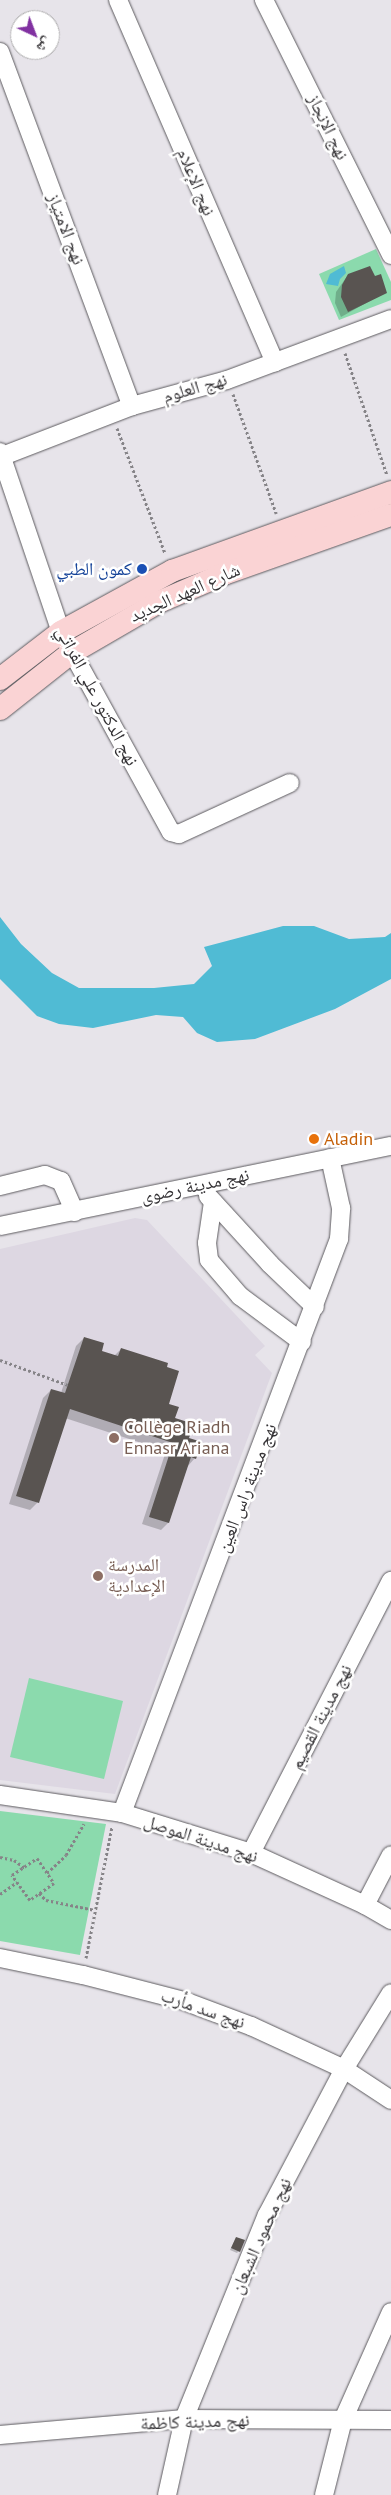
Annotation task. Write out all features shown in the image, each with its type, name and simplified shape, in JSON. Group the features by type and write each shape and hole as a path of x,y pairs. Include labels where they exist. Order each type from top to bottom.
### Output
{"main road":[{"name":"شارع العهد الجديد","path":"0,678 61,632 172,571 283,530 389,485"},
{"name":"شارع العهد الجديد","path":"0,709 71,653 116,624 192,586 391,515"}],"street":[{"name":"نهج الإعلام","path":"118,0 275,363"},
{"name":"نهج الإنجاز","path":"264,0 391,255"},
{"name":"نهج الامتياز","path":"0,52 132,406"},
{"name":"نهج العلوم","path":"0,455 132,406 228,380 391,319"},
{"name":"نهج الدكتور علي الفراتي","path":"0,455 61,632 171,832 179,834 290,783"},
{"name":"نهج مدينة رضوى","path":"0,1226 75,1212 197,1184 391,1146"},
{"name":"نهج مدينة راس العين","path":"119,1812 315,1307 341,1224 330,1158"},
{"path":"0,1186 46,1175 61,1181 75,1212"},
{"path":"197,1184 270,1264 315,1307"},
{"path":"213,1202 206,1243 209,1260 240,1296 302,1342"},
{"name":"نهج مدينة القصيم","path":"251,1853 391,1581"},
{"name":"نهج مدينة الموصل","path":"0,1795 119,1812 251,1853 365,1905 391,1920"},
{"path":"365,1905 391,1855"},
{"name":"نهج سد مأرب","path":"0,1958 83,1975 184,2001 251,2026 344,2069 391,2100"},
{"name":"نهج محمود الشبعان","path":"167,2495 184,2419 267,2216 344,2069 391,1994"},
{"path":"324,2495 343,2420 391,2312"},
{"name":"نهج مدينة كاظمة","path":"0,2435 184,2419 391,2420"}],"path":[{"path":"340,338 389,485"},
{"path":"228,380 283,530"},
{"path":"111,413 172,571"},
{"path":"0,1360 68,1385"},
{"path":"47,1873 66,1855 92,1808"},
{"path":"83,1975 95,1910 119,1812"},
{"path":"0,1857 14,1860 25,1868"},
{"path":"37,1858 47,1873 54,1883 30,1900 12,1875 25,1868 37,1858"},
{"path":"0,1894 17,1882"},
{"path":"39,1893 46,1900 95,1910"}],"shaded area":[{"name":"المدرسة الإعدادية","path":"135,1218 147,1220 265,1346 255,1355 272,1373 115,1794 0,1780 0,1249"}],"green space":[{"path":"376,249 391,282 391,300 339,320 319,274"},
{"path":"29,1678 123,1701 104,1779 10,1757"},
{"path":"0,1811 106,1824 80,1955 0,1941"}],"water":[{"path":"344,266 346,273 340,279 338,286 326,284 330,274"},
{"path":"0,917 21,944 52,973 79,988 154,988 194,984 212,966 204,947 283,926 314,926 349,939 385,937 391,933 391,979 335,1009 255,1039 217,1042 197,1033 183,1017 156,1015 93,1028 59,1024 37,1016 0,979"}],"building":[{"path":"370,266 375,276 381,274 387,293 348,312 341,297 342,285 348,274"},
{"path":"84,1337 104,1343 102,1351 118,1356 121,1348 168,1363 167,1367 179,1371 169,1404 179,1407 175,1418 194,1424 189,1438 202,1442 196,1459 191,1457 169,1523 149,1517 173,1443 70,1409 39,1503 16,1496 51,1389 65,1393"},
{"path":"236,2237 245,2240 240,2252 231,2248"}],"place":[{"name":"كمون الطبي","path":"142,569"},
{"name":"Aladin","path":"314,1139"},
{"name":"Collège Riadh Ennasr Ariana","path":"114,1438"},
{"name":"المدرسة الإعدادية","path":"98,1576"}]}
